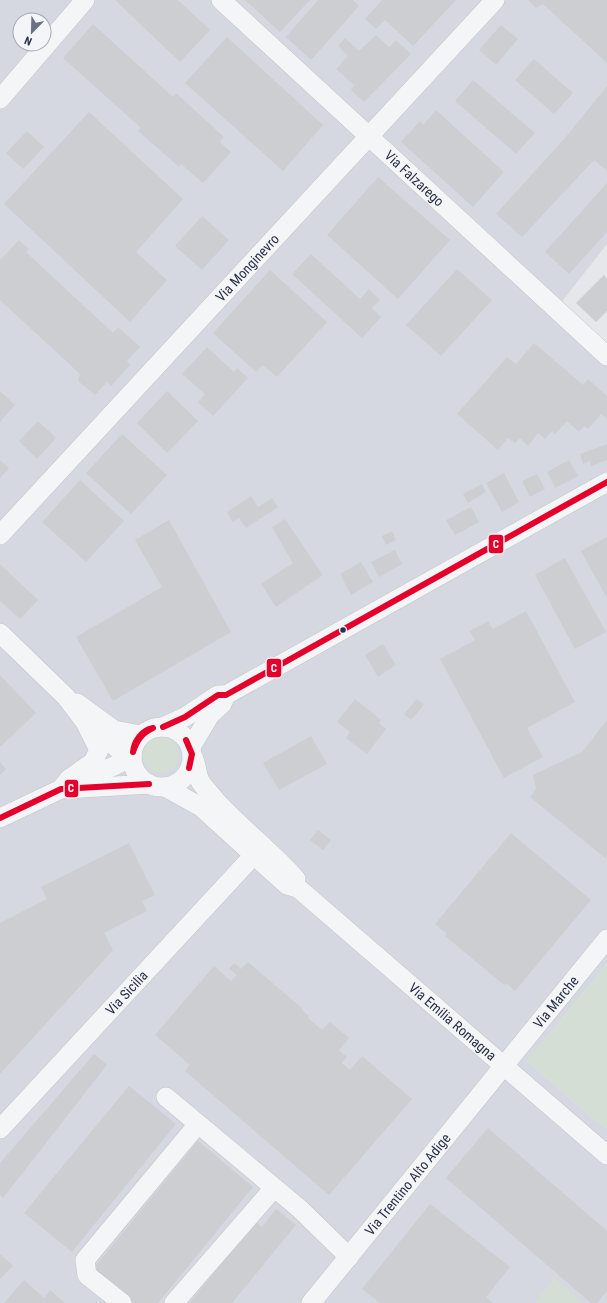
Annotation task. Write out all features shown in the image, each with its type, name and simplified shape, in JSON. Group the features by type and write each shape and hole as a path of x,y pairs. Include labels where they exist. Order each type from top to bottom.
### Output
{"street":[{"path":"0,99 85,0"},
{"name":"Via Falzarego","path":"221,0 607,356"},
{"name":"Via Monginevro","path":"0,535 495,0"},
{"path":"162,727 185,717 218,694 226,695 607,482"},
{"path":"0,633 66,697 85,722 99,750 93,762 65,784"},
{"path":"191,751 210,715 222,704 226,695"},
{"path":"66,697 114,730 141,735"},
{"path":"85,722 96,728 118,749 132,755"},
{"path":"65,784 157,786 178,782 188,772 192,764 191,751 180,732 172,728 155,727 141,735 136,741 132,755 134,769 138,775 157,786"},
{"name":"Via Emilia Romagna","path":"191,751 197,762 200,780 209,793 229,814 276,857 296,879 298,888"},
{"path":"0,818 65,784 114,766 132,755"},
{"name":"Via Emilia Romagna","path":"157,786 201,807 287,885 298,888 607,1155"},
{"name":"Via Sicilia","path":"0,1129 254,856"},
{"name":"Via Marche","path":"504,1066 607,939"},
{"name":"Via Trentino Alto Adige","path":"311,1303 504,1066"},
{"path":"166,1097 300,1209 349,1257"},
{"path":"122,1303 87,1275 85,1260 198,1124"},
{"path":"174,1303 274,1188"}],"shaded area":[{"path":"0,0 607,0 607,244 560,304 607,349 607,964 527,1061 591,1117 607,1128 607,1303 0,1303"},
{"path":"165,737 174,742 178,748 178,762 174,768 165,773 157,773 148,768 144,762 143,751 148,742 154,738"},
{"path":"607,964 607,1128 591,1117 527,1061"},
{"path":"554,1278 584,1303 535,1303"}],"building":[{"path":"115,0 178,0 210,30 180,62"},
{"path":"245,0 310,0 280,32"},
{"path":"318,0 353,0 359,6 311,60 286,37"},
{"path":"382,0 456,0 413,46 385,20 376,29 365,19"},
{"path":"528,0 607,0 607,63 543,4 536,8"},
{"path":"93,24 173,97 176,93 224,137 220,142 231,152 203,183 181,164 179,167 138,131 141,128 63,58"},
{"path":"501,25 518,39 496,65 479,50"},
{"path":"376,35 389,47 396,40 411,54 364,102 351,90 354,85 336,69 348,56 338,46 345,38 359,51"},
{"path":"227,37 323,125 283,171 185,83"},
{"path":"534,59 573,93 554,114 515,80"},
{"path":"473,80 535,133 516,154 455,101"},
{"path":"607,86 607,171 594,160 522,237 496,214 565,138"},
{"path":"436,110 504,172 473,207 401,142 420,121 423,125"},
{"path":"89,112 183,199 136,252 167,280 130,322 4,204"},
{"path":"27,131 44,147 23,169 6,153"},
{"path":"378,177 450,240 398,299 327,235"},
{"path":"607,183 607,232 569,274 545,252"},
{"path":"202,216 229,240 202,270 175,246"},
{"path":"19,240 29,249 26,252 113,333 118,327 140,347 127,361 130,365 111,386 107,382 95,395 78,381 80,374 0,300 0,260"},
{"path":"311,254 360,299 369,289 380,300 372,308 381,317 362,338 292,274"},
{"path":"457,269 492,300 441,356 406,325"},
{"path":"270,270 327,322 277,377 263,365 256,372 213,333"},
{"path":"604,275 607,279 607,311 596,322 576,303"},
{"path":"534,343 583,385 588,379 607,396 607,419 601,414 588,429 584,426 579,432 567,421 555,434 552,431 545,439 538,433 528,446 520,438 515,443 508,438 498,450 457,414 507,357 516,364"},
{"path":"207,347 234,372 237,368 248,378 213,416 198,402 205,394 182,374"},
{"path":"0,391 15,405 0,422"},
{"path":"167,391 198,421 167,453 137,423"},
{"path":"38,421 56,438 37,459 19,441"},
{"path":"122,434 167,475 131,514 86,473"},
{"path":"607,444 607,460 591,466 590,461 583,464 580,454"},
{"path":"0,460 9,468 0,478"},
{"path":"569,460 578,476 555,488 547,472"},
{"path":"504,473 519,502 502,512 486,483"},
{"path":"537,474 545,489 530,497 522,481"},
{"path":"80,480 124,521 86,562 42,522"},
{"path":"482,484 486,492 468,503 463,494"},
{"path":"251,496 258,507 272,498 278,507 246,528 239,518 233,522 227,512"},
{"path":"471,507 479,522 455,535 446,520"},
{"path":"285,519 323,575 276,607 261,584 293,563 272,527"},
{"path":"169,520 231,632 113,701 76,637 162,587 135,540"},
{"path":"392,531 396,540 386,545 382,536"},
{"path":"607,537 607,598 581,551"},
{"path":"395,550 402,564 379,577 371,562"},
{"path":"565,558 606,632 575,649 535,575"},
{"path":"361,562 373,582 351,595 340,574"},
{"path":"0,564 38,600 20,619 0,601"},
{"path":"526,611 575,702 527,728 543,757 504,778 440,659 475,640 470,631 488,621 493,629"},
{"path":"383,644 396,665 378,677 365,655"},
{"path":"0,675 36,713 0,747"},
{"path":"355,699 381,720 379,723 386,729 367,754 346,738 350,732 337,722"},
{"path":"417,699 424,705 411,720 404,714"},
{"path":"607,720 607,855 605,858 530,797 536,789 533,775 582,752"},
{"path":"311,736 327,764 279,790 263,763"},
{"path":"0,762 6,769 0,775"},
{"path":"318,830 331,840 323,850 310,840"},
{"path":"511,833 591,900 515,991 506,983 504,985 445,936 447,934 435,924"},
{"path":"129,843 155,895 142,901 147,911 104,933 113,950 0,1074 0,923 47,899 41,887"},
{"path":"248,962 303,1009 302,1010 309,1016 308,1018 322,1030 330,1022 349,1038 339,1050 347,1057 342,1063 350,1070 362,1056 412,1099 329,1195 185,1071 190,1065 155,1035 214,966 231,981 237,975 229,969 234,963 241,969"},
{"path":"94,1054 107,1065 3,1198 0,1195 0,1163"},
{"path":"129,1086 176,1124 72,1252 24,1213"},
{"path":"488,1128 607,1231 607,1291 597,1303 591,1303 446,1178"},
{"path":"198,1141 253,1187 158,1303 132,1303 92,1270"},
{"path":"430,1204 510,1267 486,1297 493,1303 380,1303 362,1289"},
{"path":"276,1209 296,1225 232,1303 189,1303 256,1222 262,1227"},
{"path":"0,1254 13,1266 0,1279"},
{"path":"24,1280 44,1298 50,1290 65,1303 4,1303"}],"transit line":[{"name":"C","path":"163,727 185,717 218,695 226,695 607,482"},
{"name":"C","path":"133,752 139,737 145,731 153,728"},
{"name":"C","path":"133,752 140,737 153,728"},
{"name":"C","path":"186,740 192,754 189,768"},
{"name":"C","path":"0,818 61,789 149,784"}]}
